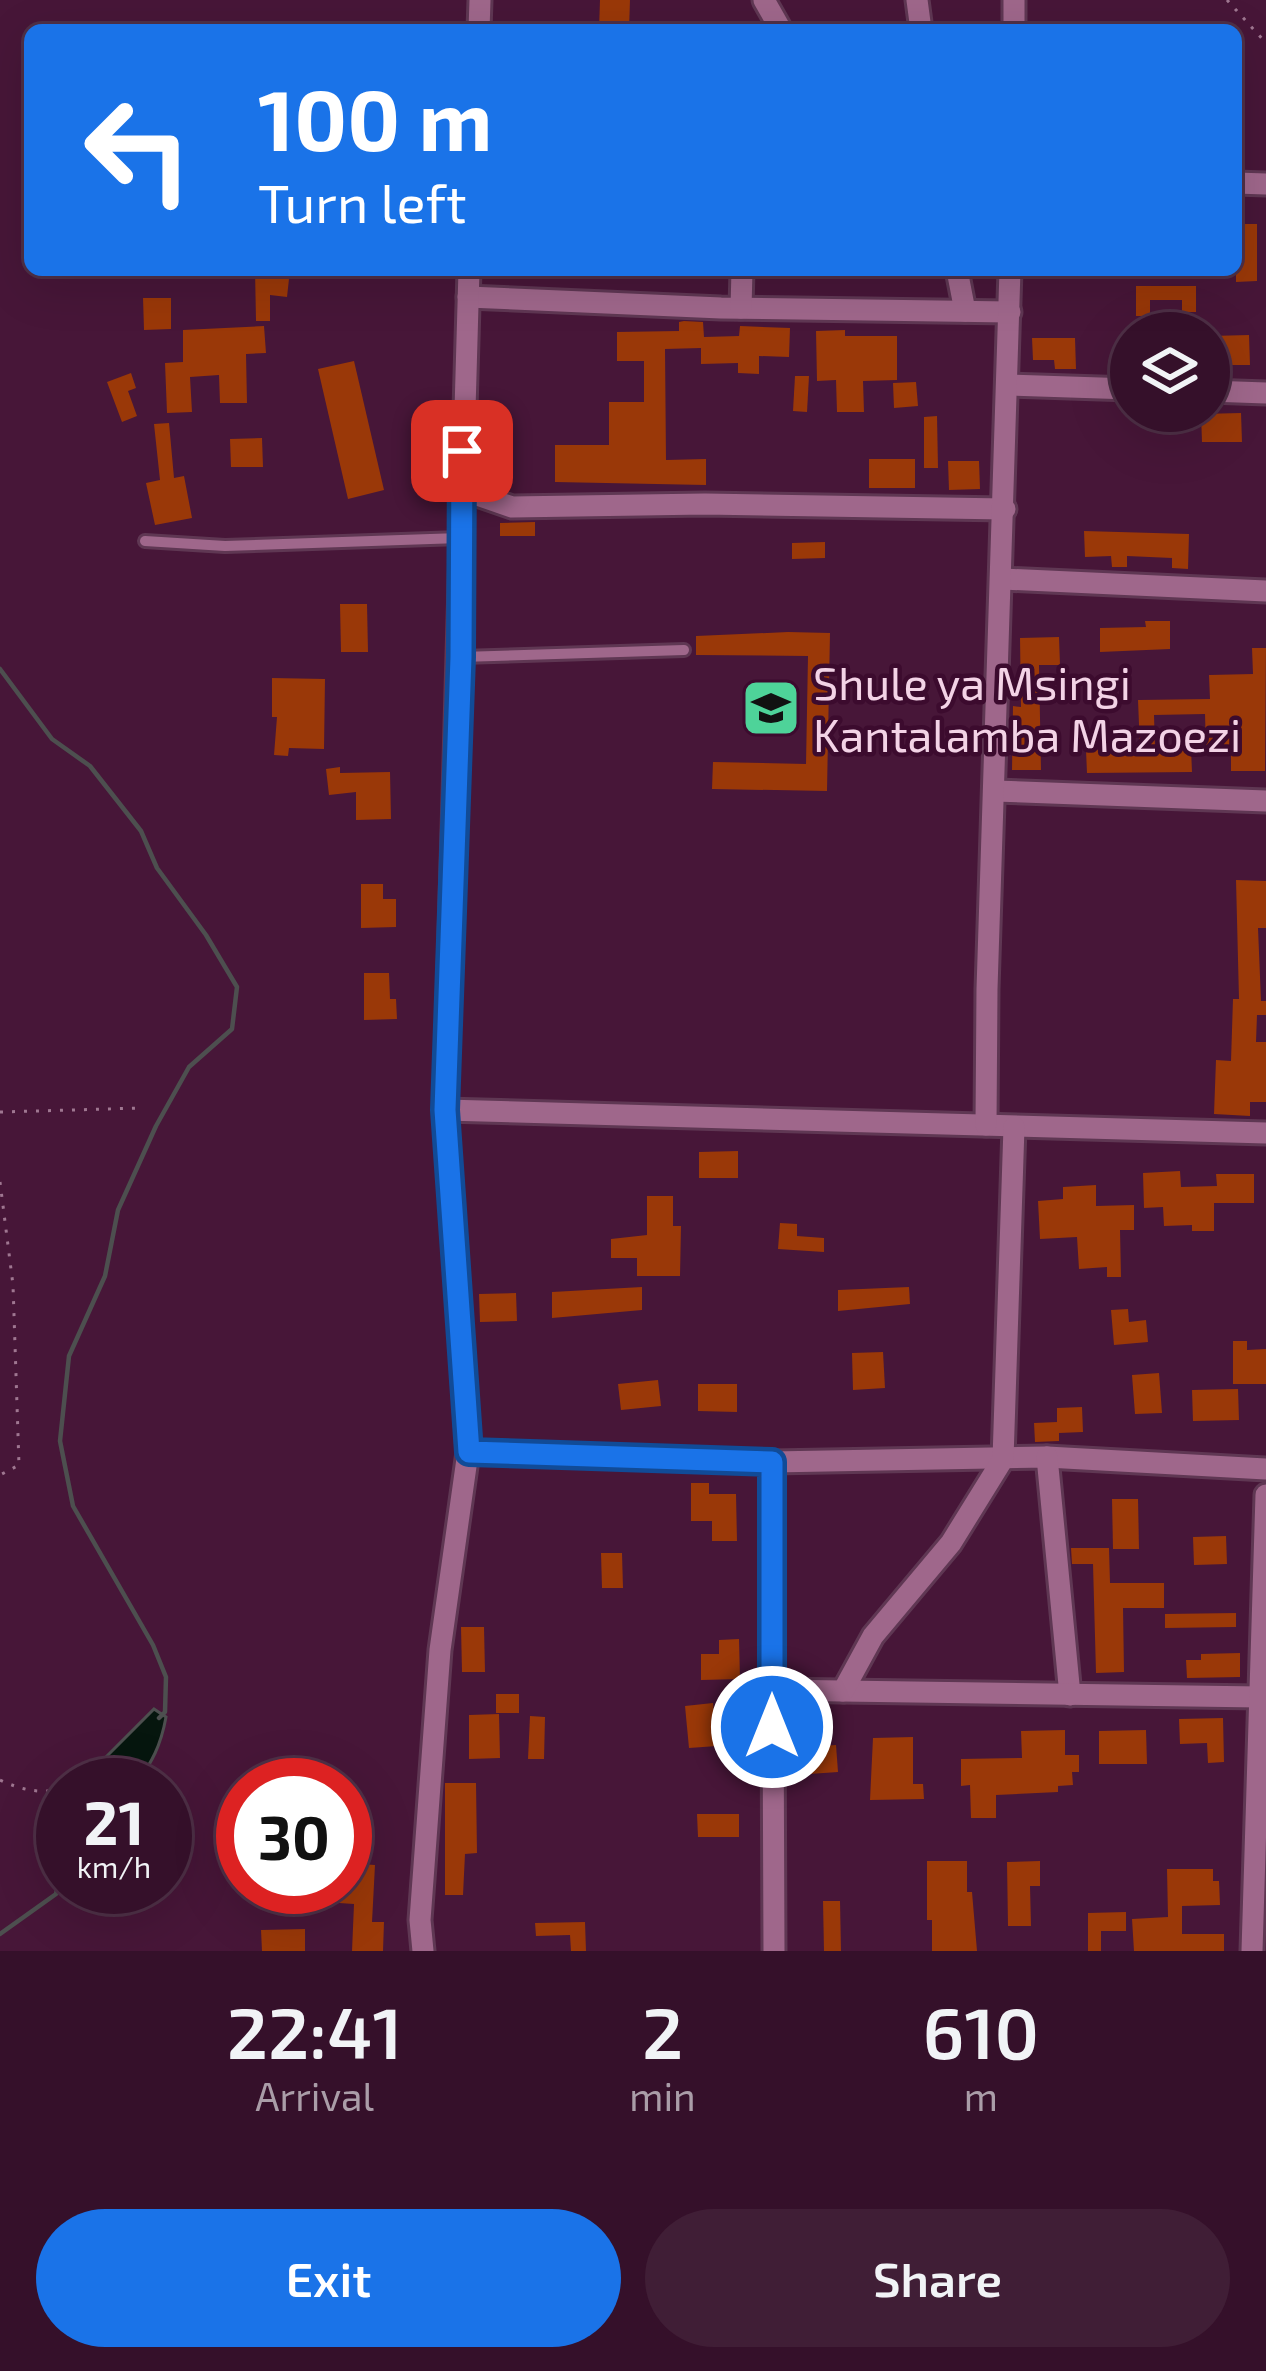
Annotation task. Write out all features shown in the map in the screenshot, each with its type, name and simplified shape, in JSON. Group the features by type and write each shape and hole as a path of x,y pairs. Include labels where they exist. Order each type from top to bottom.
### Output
{"street":[{"path":"423,1951 420,1920 440,1650 469,1452 445,1110 469,276"},
{"path":"741,308 742,276"},
{"path":"959,276 964,311"},
{"path":"986,1125 1010,276"},
{"path":"468,297 1010,312"},
{"path":"1009,386 1110,388"},
{"path":"1230,392 1266,393"},
{"path":"460,489 512,507 705,504 1005,509"},
{"path":"460,530 512,507"},
{"path":"1003,580 1266,591"},
{"path":"995,791 1266,801"},
{"path":"445,1110 1266,1133"},
{"path":"842,1691 873,1636 951,1543 1003,1459 1014,1127"},
{"path":"469,1452 772,1462 1047,1457 1266,1469"},
{"path":"1047,1457 1070,1695"},
{"path":"772,1462 773,1951"},
{"path":"1252,1951 1266,1495"},
{"path":"772,1690 1260,1697"}],"lane":[{"path":"145,541 226,546 460,530"},
{"path":"461,657 684,650"}],"path":[{"path":"1227,0 1266,43"},
{"path":"0,1112 142,1108"},
{"path":"0,1182 13,1285 20,1465 0,1475"},
{"path":"0,1780 36,1791"}],"shaded area":[{"path":"154,1709 166,1717 152,1758 105,1758"}],"building":[{"path":"600,0 630,0 629,24 599,24"},
{"path":"1242,224 1257,224 1257,281 1236,282 1236,276 1242,276"},
{"path":"255,276 289,276 287,297 270,295 270,321 256,321"},
{"path":"1136,286 1196,286 1196,312 1182,312 1182,300 1150,300 1150,312 1136,312"},
{"path":"143,298 171,298 171,329 144,330"},
{"path":"679,322 703,322 704,337 739,336 740,326 790,328 789,357 759,356 759,374 738,373 738,363 701,364 701,348 665,349 666,460 706,459 706,485 555,482 555,445 609,445 609,402 644,402 644,361 617,361 617,332 679,331"},
{"path":"264,326 266,353 246,354 247,403 220,403 219,375 190,377 192,412 167,413 165,363 183,362 183,330"},
{"path":"845,330 845,336 897,336 897,380 863,381 864,412 837,412 836,380 817,381 816,331"},
{"path":"1249,335 1250,365 1230,365 1230,336"},
{"path":"1032,338 1075,338 1076,369 1055,369 1054,360 1033,360"},
{"path":"354,361 384,490 348,499 318,369"},
{"path":"131,373 136,388 128,391 137,416 122,422 107,382"},
{"path":"795,376 809,376 807,412 793,411"},
{"path":"916,382 918,406 894,408 893,383"},
{"path":"1230,413 1241,413 1242,442 1202,442 1202,432 1230,432"},
{"path":"937,416 938,468 924,468 924,417"},
{"path":"169,423 174,478 184,476 192,518 155,525 146,483 160,480 154,424"},
{"path":"262,438 263,467 231,467 230,439"},
{"path":"869,459 915,459 915,488 869,488"},
{"path":"948,461 979,461 980,489 949,490"},
{"path":"535,522 535,536 500,536 500,523"},
{"path":"1084,531 1189,534 1188,569 1172,568 1172,558 1127,556 1127,567 1112,567 1111,556 1085,557"},
{"path":"825,542 825,558 792,559 792,543"},
{"path":"340,604 367,604 368,652 341,652"},
{"path":"1145,621 1170,621 1170,649 1100,652 1100,628 1146,627"},
{"path":"830,633 827,791 712,789 713,762 806,764 808,656 696,655 696,636"},
{"path":"1059,637 1060,665 1039,665 1041,770 1012,770 1013,706 1021,707 1020,638"},
{"path":"1252,648 1266,648 1265,771 1231,771 1231,750 1206,750 1205,714 1154,715 1155,749 1191,748 1192,772 1087,773 1086,750 1140,749 1138,700 1210,699 1209,675 1253,674"},
{"path":"272,678 325,679 324,749 289,748 288,756 274,755 277,717 272,717"},
{"path":"340,767 340,773 390,772 391,819 356,820 356,792 329,795 326,769"},
{"path":"1236,880 1266,881 1266,928 1258,928 1261,1001 1266,1001 1266,1015 1257,1015 1256,1042 1266,1042 1266,1102 1250,1102 1250,1116 1214,1114 1216,1060 1231,1061 1233,999 1239,999"},
{"path":"361,884 383,884 383,899 396,899 396,927 361,928"},
{"path":"364,973 389,973 397,1019 364,1020"},
{"path":"738,1151 738,1178 699,1178 699,1152"},
{"path":"1180,1171 1181,1187 1217,1186 1216,1174 1254,1174 1254,1203 1214,1203 1214,1231 1192,1231 1192,1225 1164,1226 1163,1207 1144,1208 1143,1173"},
{"path":"1096,1185 1096,1206 1134,1205 1134,1230 1120,1230 1121,1277 1107,1277 1107,1267 1079,1269 1077,1237 1040,1239 1038,1201 1063,1199 1063,1187"},
{"path":"647,1196 673,1196 673,1226 681,1226 680,1276 637,1276 637,1258 611,1258 611,1239 647,1235"},
{"path":"780,1223 797,1224 797,1236 824,1238 824,1252 778,1249"},
{"path":"642,1287 642,1310 552,1318 552,1292"},
{"path":"909,1287 910,1304 838,1311 838,1290"},
{"path":"516,1293 517,1321 480,1322 479,1294"},
{"path":"1128,1309 1129,1322 1146,1320 1148,1342 1114,1345 1111,1310"},
{"path":"1233,1341 1247,1341 1247,1350 1266,1349 1266,1384 1233,1384"},
{"path":"883,1352 885,1388 853,1390 852,1353"},
{"path":"1159,1373 1162,1413 1135,1414 1132,1375"},
{"path":"658,1380 661,1406 621,1410 618,1384"},
{"path":"698,1384 737,1384 737,1412 698,1411"},
{"path":"1238,1389 1239,1420 1193,1421 1192,1390"},
{"path":"1082,1407 1083,1432 1059,1433 1059,1441 1035,1442 1034,1423 1057,1422 1057,1408"},
{"path":"691,1483 709,1483 709,1494 736,1494 737,1541 712,1541 712,1521 691,1521"},
{"path":"1112,1499 1138,1499 1139,1549 1113,1549"},
{"path":"1226,1536 1227,1564 1194,1565 1193,1537"},
{"path":"1071,1548 1109,1548 1110,1583 1164,1583 1164,1608 1123,1608 1124,1672 1096,1673 1093,1564 1072,1564"},
{"path":"601,1553 622,1553 623,1588 602,1588"},
{"path":"1236,1613 1236,1627 1165,1628 1165,1614"},
{"path":"461,1627 484,1627 485,1672 462,1672"},
{"path":"739,1639 740,1679 701,1680 701,1654 719,1654 719,1640"},
{"path":"1240,1653 1240,1677 1187,1678 1186,1660 1201,1660 1201,1654"},
{"path":"496,1694 519,1694 519,1713 496,1713"},
{"path":"713,1703 717,1746 689,1748 685,1706"},
{"path":"499,1714 500,1758 469,1759 469,1715"},
{"path":"530,1716 545,1717 544,1759 528,1759"},
{"path":"1223,1718 1224,1762 1208,1763 1207,1743 1180,1744 1179,1719"},
{"path":"1065,1730 1065,1755 1079,1755 1073,1785 1058,1786 1058,1792 996,1795 996,1818 971,1818 970,1785 961,1786 961,1759 1022,1758 1021,1731"},
{"path":"1146,1730 1147,1764 1099,1764 1099,1731"},
{"path":"913,1737 913,1784 923,1784 924,1799 870,1800 873,1738"},
{"path":"836,1745 838,1772 795,1775 793,1748"},
{"path":"445,1783 476,1783 477,1853 465,1854 463,1895 445,1895"},
{"path":"697,1814 739,1814 739,1837 698,1837"},
{"path":"927,1861 967,1861 977,1951 932,1951"},
{"path":"1040,1861 1040,1886 1030,1886 1031,1926 1008,1926 1007,1862"},
{"path":"375,1865 372,1922 384,1922 383,1951 352,1951 354,1914 372,1914"},
{"path":"1167,1869 1213,1869 1220,1905 1182,1906 1182,1934 1224,1934 1224,1951 1134,1951 1132,1919 1168,1917"},
{"path":"823,1901 840,1901 841,1951 824,1951"},
{"path":"1126,1912 1126,1931 1101,1931 1101,1951 1088,1951 1088,1913"},
{"path":"585,1922 586,1951 571,1951 570,1935 536,1936 535,1923"},
{"path":"305,1929 305,1951 262,1951 261,1930"}],"waterway":[{"path":"0,669 52,739 90,766 141,831 157,868 237,987 232,1029 189,1067 156,1126 118,1210 105,1276 69,1356 60,1441 73,1506 153,1645 166,1677 165,1712 159,1718"},
{"path":"0,1934 36,1908"}],"place":[{"name":"Shule ya Msingi Kantalamba Mazoezi","path":"771,708"}],"route":[{"path":"462,451 461,657 445,1110 469,1452 772,1462 772,1727"}]}
